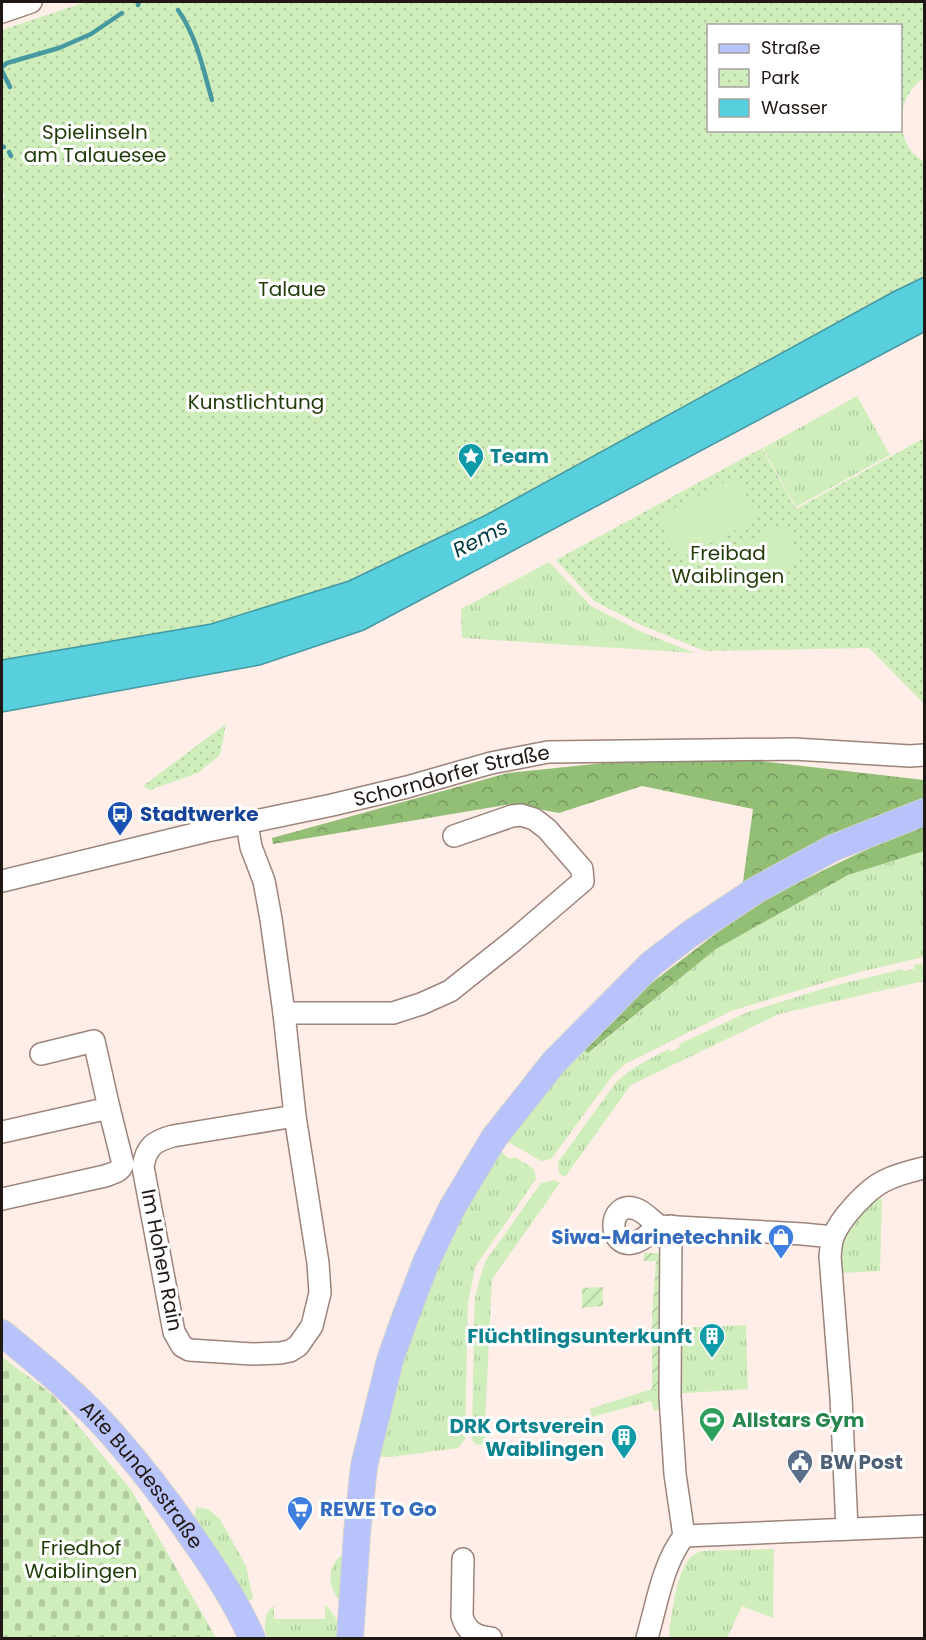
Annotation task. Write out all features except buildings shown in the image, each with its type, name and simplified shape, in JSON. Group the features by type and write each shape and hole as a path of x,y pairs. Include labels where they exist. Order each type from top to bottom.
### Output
{"main road":[{"path":"350,1638 364,1466 390,1360 427,1260 442,1228 495,1138 554,1062 651,964 690,934 756,890 833,848 924,812"},
{"name":"Alte Bundesstraße","path":"2,1333 62,1383 128,1452 172,1507 209,1562 252,1638"}],"street":[{"path":"2,12 31,2"},
{"name":"Schorndorfer Straße","path":"2,881 207,831 396,790 491,763 548,752 794,749 920,757"},
{"path":"284,1013 393,1013 421,1004 450,991 513,941 583,880 582,869 534,819 521,815 512,816 454,836"},
{"name":"Im Hohen Rain","path":"247,824 251,847 264,880 284,1013 295,1116 320,1276 320,1293 312,1326 298,1347 290,1351 252,1354 189,1350 182,1346 174,1332 143,1167 147,1152 159,1140 173,1136 295,1116"},
{"path":"2,1199 105,1176 116,1172 123,1164 93,1041 41,1054"},
{"path":"2,1132 109,1108"},
{"path":"847,1529 841,1397 830,1256 833,1237 858,1203 881,1182 924,1168"},
{"path":"647,1638 669,1562 684,1536 675,1474 665,1226 833,1237"},
{"path":"684,1536 924,1526"},
{"path":"463,1559 462,1616 464,1623 474,1635 491,1638"}],"green space":[{"name":"Talaue","path":"86,2 924,2 924,78 909,93 902,113 902,24 707,24 707,132 902,132 902,124 907,144 913,153 924,162 924,277 486,515 349,581 211,624 2,660 2,199 5,196 2,191 2,30"},
{"path":"857,396 890,455 796,507 763,448"},
{"name":"Freibad Waiblingen","path":"924,438 924,704 869,648 705,651 641,625 594,601 556,560 762,448 796,509"},
{"path":"737,476 758,519 679,559 658,516"},
{"path":"783,523 802,558 748,587 729,552"},
{"path":"549,562 591,606 642,632 695,653 462,638 461,609"},
{"path":"226,724 220,755 198,773 150,790 143,786"},
{"path":"671,756 751,760 924,780 924,801 742,889 753,809 642,786 559,813 511,804 273,844 272,838 508,773"},
{"path":"924,826 924,851 848,875 716,949 588,1053 581,1048 620,1007 752,906 904,832"},
{"path":"924,851 924,957 859,972 731,1011 625,1064 613,1075 551,1159 541,1161 505,1140 581,1048 589,1053 716,949 848,875"},
{"path":"924,963 924,981 779,1014 631,1085 565,1177 559,1174 558,1162 614,1085 639,1065 669,1049 670,1052 680,1047 679,1044 748,1012 825,988 903,969 903,971 914,969 914,965"},
{"path":"499,1150 510,1159 515,1157 534,1169 536,1179 475,1267 468,1303 465,1439 458,1448 381,1457 377,1450 391,1391 443,1249"},
{"path":"555,1180 560,1183 492,1279 484,1444 477,1445 472,1440 474,1321 475,1298 480,1278 485,1262 541,1183"},
{"path":"882,1199 880,1271 841,1273 841,1253 845,1239 875,1200"},
{"path":"644,1253 663,1253 660,1389 652,1389 652,1315 656,1261 644,1261"},
{"path":"603,1287 603,1306 582,1308 582,1288"},
{"name":"Flüchtlingsunterkunft","path":"746,1325 748,1389 674,1394 676,1328"},
{"name":"Friedhof Waiblingen","path":"2,1357 53,1395 132,1491 216,1638 2,1638"},
{"name":"DRK Ortsverein Waiblingen","path":"652,1389 660,1389 662,1408 654,1411 651,1401 592,1417 590,1409"},
{"path":"196,1507 208,1509 220,1519 246,1566 253,1598 251,1600 248,1600 196,1528 194,1518"},
{"path":"774,1549 773,1618 742,1606 727,1638 670,1638 670,1625 678,1584 692,1556 701,1551"},
{"path":"342,1555 345,1556 340,1601 333,1590 330,1577 333,1565"},
{"path":"274,1606 274,1619 325,1619 325,1606 327,1606 340,1624 341,1638 267,1638 266,1616"}],"water":[{"name":"Rems","path":"924,277 924,332 364,630 260,665 2,712 2,660 211,624 349,581 486,515"}],"waterway":[{"path":"178,10 195,42 212,100"},
{"path":"2,67 7,63 59,48 91,34 122,13"},
{"path":"2,71 10,87"},
{"path":"9,152 11,156"}],"place":[{"name":"Team","path":"471,479"},
{"name":"Stadtwerke","path":"120,837"},
{"name":"Siwa-Marinetechnik","path":"781,1260"},
{"name":"Flüchtlingsunterkunft","path":"712,1359"},
{"name":"Allstars Gym","path":"712,1443"},
{"name":"DRK Ortsverein Waiblingen","path":"624,1460"},
{"name":"BW Post","path":"800,1485"},
{"name":"REWE To Go","path":"300,1532"}],"park label":[{"name":"Spielinseln am Talauesee","path":"95,144"},
{"name":"Kunstlichtung","path":"256,402"}]}
